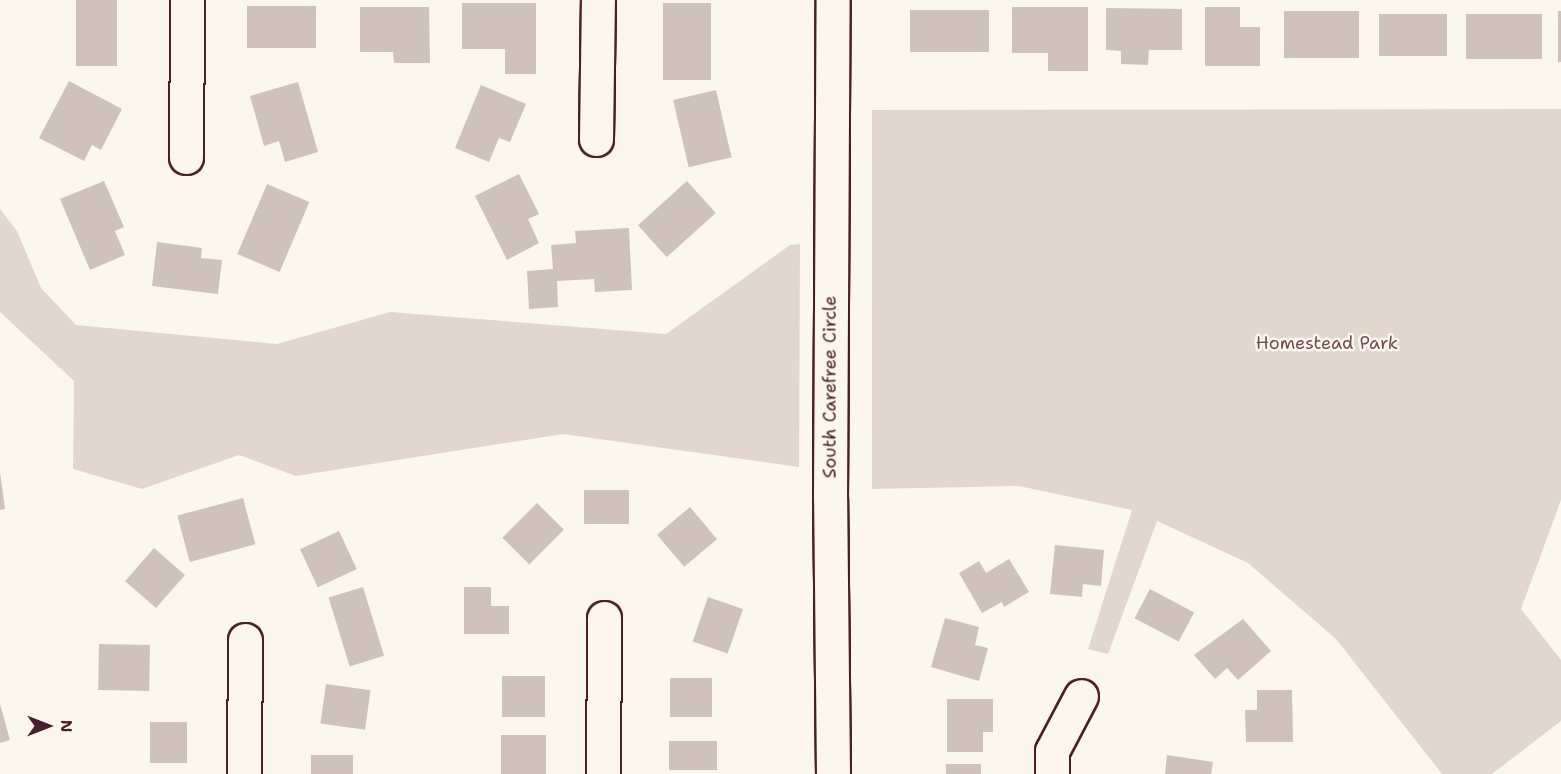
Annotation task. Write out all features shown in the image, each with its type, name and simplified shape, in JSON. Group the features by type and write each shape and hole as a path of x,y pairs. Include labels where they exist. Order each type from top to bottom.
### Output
{"main road":[{"path":"186,157 187,0"},
{"path":"596,139 598,0"},
{"name":"South Carefree Circle","path":"833,0 830,497 833,774"},
{"path":"603,774 604,618"},
{"path":"244,774 245,640"},
{"path":"1052,774 1052,751 1081,696"}],"green space":[{"name":"Homestead Park","path":"1561,109 1561,500 1521,609 1561,660 1561,721 1492,774 1442,774 1336,639 1248,563 1157,521 1108,654 1088,649 1132,510 1019,486 872,489 872,110"},
{"path":"0,209 17,231 41,288 76,325 277,344 390,312 666,334 790,245 800,244 799,467 563,434 296,476 239,455 142,489 73,469 74,381 0,312"}],"building":[{"path":"76,0 117,0 117,66 76,66"},
{"path":"462,3 536,3 536,74 505,74 505,49 462,49"},
{"path":"663,3 711,3 711,80 663,80"},
{"path":"247,6 316,6 316,48 247,48"},
{"path":"360,7 429,7 430,63 394,63 393,52 360,52"},
{"path":"1012,7 1088,7 1088,71 1048,71 1048,53 1012,53"},
{"path":"1205,7 1240,7 1240,27 1260,27 1260,66 1205,66"},
{"path":"1106,8 1182,9 1182,50 1149,50 1148,65 1121,64 1121,51 1106,50"},
{"path":"910,10 989,10 989,52 910,52"},
{"path":"1284,11 1359,11 1359,58 1284,58"},
{"path":"1558,11 1561,11 1561,62 1558,62"},
{"path":"1379,14 1447,14 1447,56 1379,56"},
{"path":"1466,14 1542,14 1542,59 1466,59"},
{"path":"69,81 122,109 101,150 92,145 84,161 39,138"},
{"path":"298,82 318,152 285,162 279,141 264,146 250,96"},
{"path":"481,85 526,104 510,142 499,138 489,162 455,148"},
{"path":"716,90 732,157 689,167 673,100"},
{"path":"519,174 539,214 528,219 539,243 507,260 475,196"},
{"path":"104,181 124,227 115,231 125,255 90,270 60,199"},
{"path":"687,181 716,213 667,257 638,225"},
{"path":"267,184 309,202 280,272 237,254"},
{"path":"629,228 632,290 595,292 594,279 557,281 558,307 529,309 527,271 553,269 551,245 576,243 575,231"},
{"path":"157,242 202,248 201,258 222,260 218,294 152,286"},
{"path":"0,472 5,509 0,510"},
{"path":"584,490 629,490 629,524 584,524"},
{"path":"243,498 255,544 190,562 177,516"},
{"path":"537,503 564,530 529,565 502,538"},
{"path":"690,507 717,539 684,567 657,535"},
{"path":"339,531 357,569 318,587 300,549"},
{"path":"1055,545 1104,550 1101,586 1083,584 1082,597 1050,594"},
{"path":"154,548 185,575 156,608 125,581"},
{"path":"1009,559 1029,592 1004,607 1002,602 982,613 959,573 979,561 986,573"},
{"path":"363,587 384,656 350,666 329,598"},
{"path":"464,587 491,587 491,606 509,606 509,634 464,634"},
{"path":"1150,589 1194,612 1179,642 1135,618"},
{"path":"708,597 743,609 728,653 693,641"},
{"path":"945,618 979,627 975,645 988,648 979,681 931,667"},
{"path":"1243,619 1271,651 1238,680 1227,668 1215,679 1194,655"},
{"path":"99,644 150,645 149,691 98,690"},
{"path":"502,676 545,676 545,717 502,717"},
{"path":"670,678 712,678 712,717 670,717"},
{"path":"326,684 371,690 365,730 320,724"},
{"path":"1257,690 1292,690 1293,742 1246,742 1245,710 1257,710"},
{"path":"947,699 993,699 993,732 983,732 983,752 947,752"},
{"path":"0,704 10,740 0,743"},
{"path":"150,722 187,722 187,763 150,763"},
{"path":"501,735 546,735 546,774 501,774"},
{"path":"669,741 717,741 717,770 669,770"},
{"path":"311,755 353,755 353,774 311,774"},
{"path":"1167,755 1213,762 1211,774 1165,774"},
{"path":"946,764 981,764 981,774 946,774"}]}
